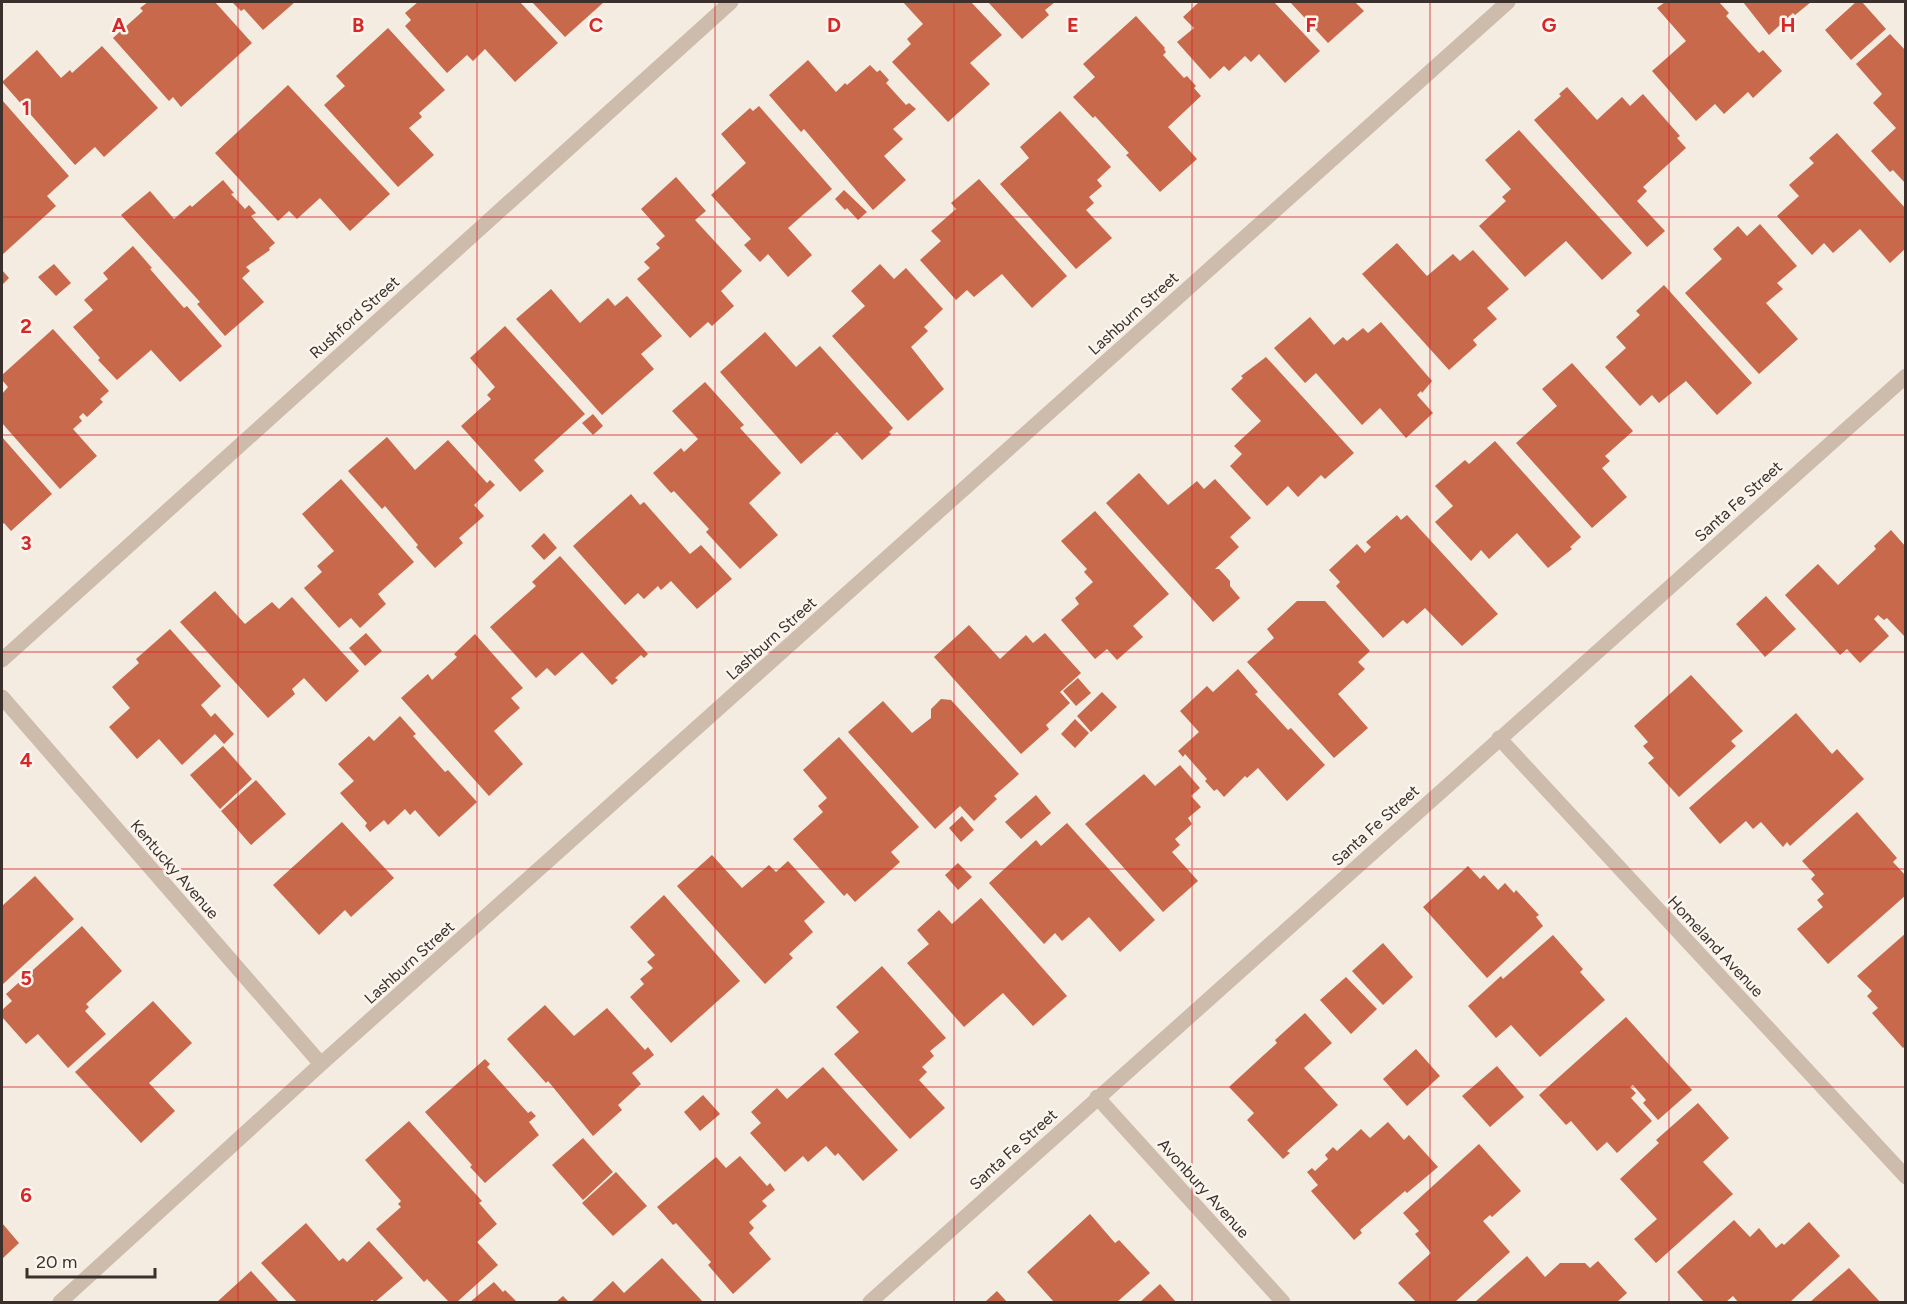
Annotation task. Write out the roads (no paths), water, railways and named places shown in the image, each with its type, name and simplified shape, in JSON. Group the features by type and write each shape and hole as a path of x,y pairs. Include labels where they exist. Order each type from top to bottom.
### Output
{"street":[{"name":"Rushford Street","path":"2,660 731,2"},
{"name":"Lashburn Street","path":"60,1302 321,1064 1508,2"},
{"name":"Santa Fe Street","path":"870,1302 1905,376"},
{"name":"Kentucky Avenue","path":"2,697 321,1064"},
{"name":"Homeland Avenue","path":"1499,738 1905,1178"},
{"name":"Avonbury Avenue","path":"1098,1097 1283,1302"}]}
